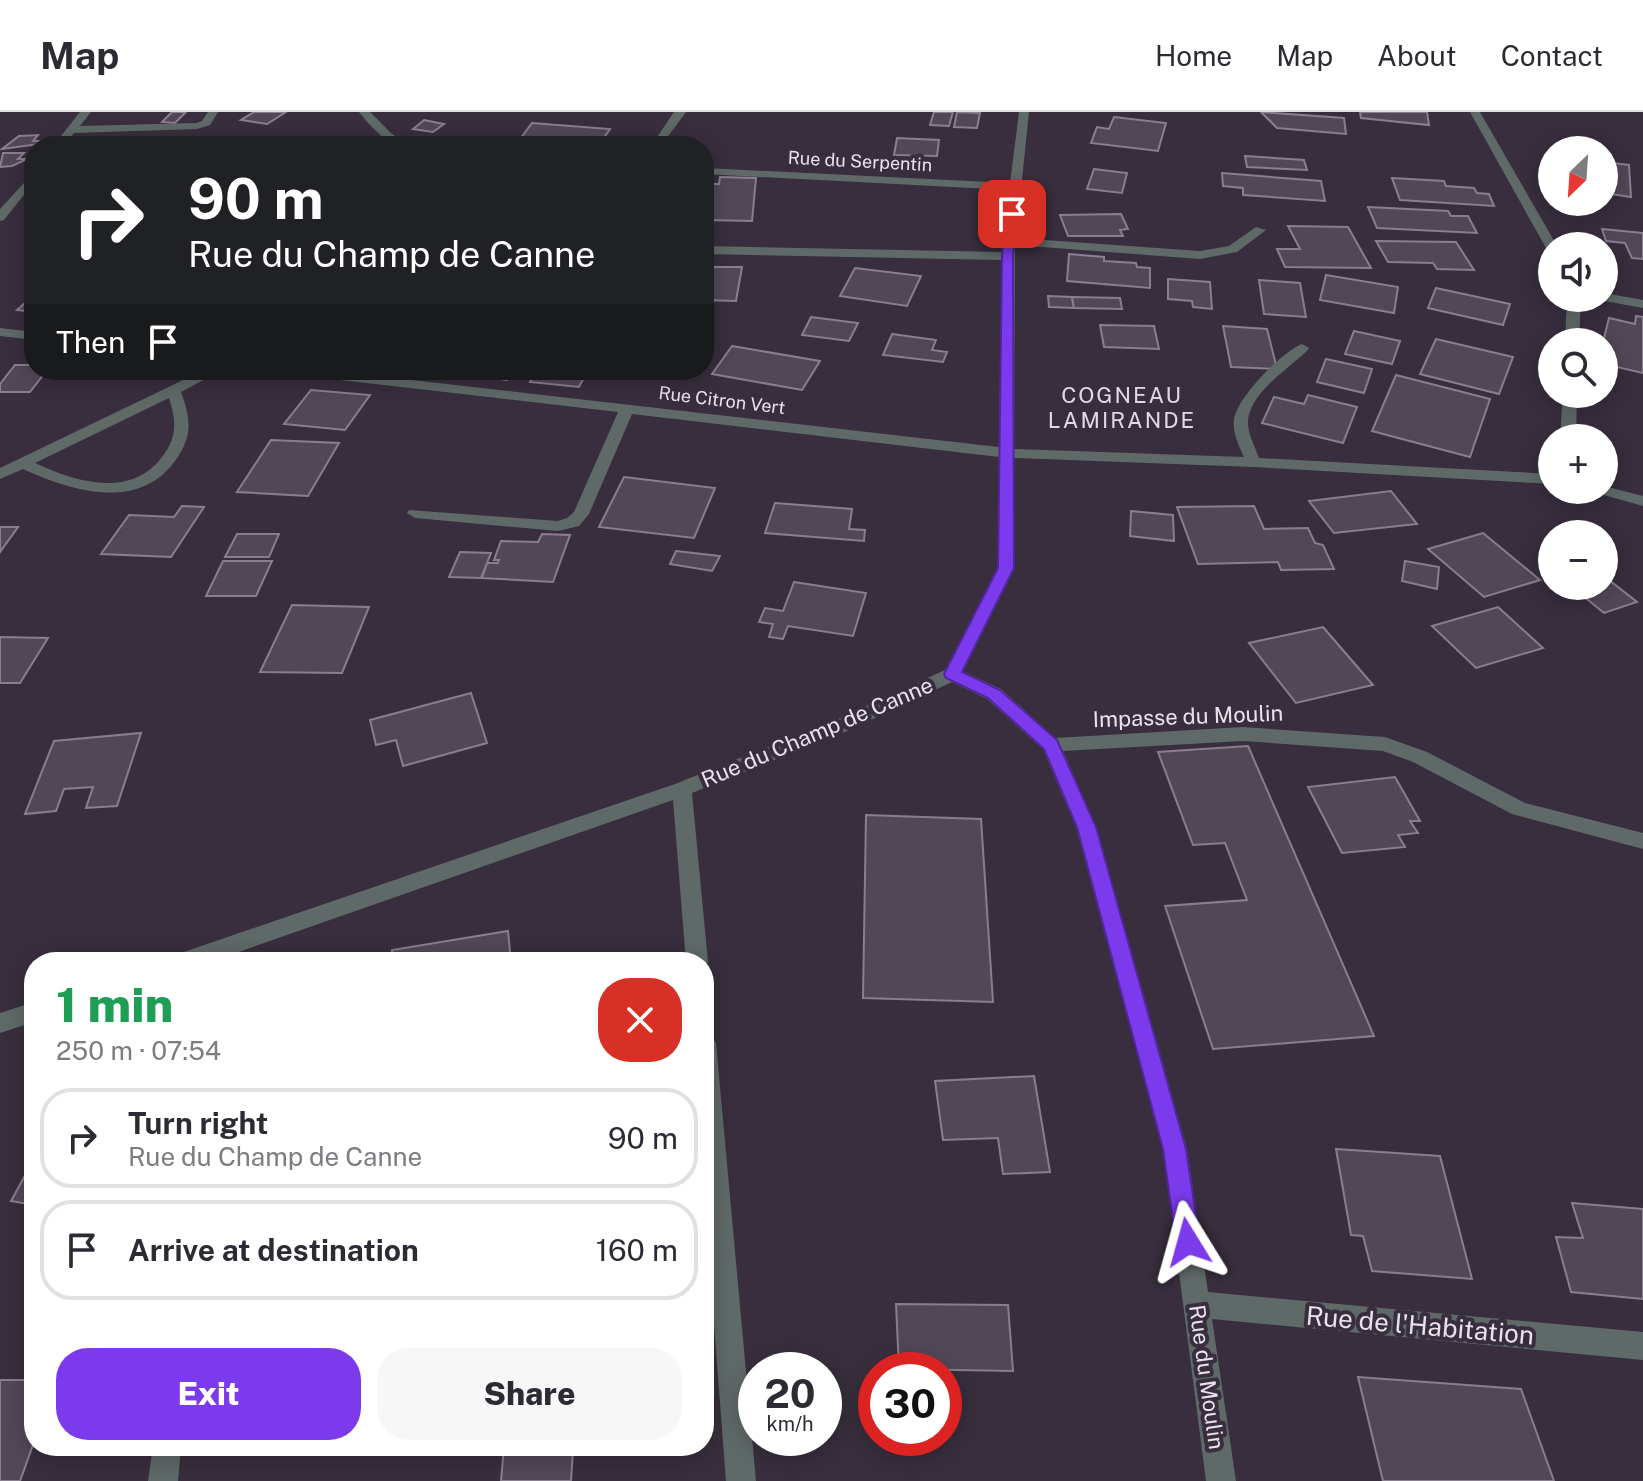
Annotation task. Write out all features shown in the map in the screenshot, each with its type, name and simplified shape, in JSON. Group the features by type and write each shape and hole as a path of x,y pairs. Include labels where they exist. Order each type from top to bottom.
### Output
{"street":[{"path":"66,136 86,112"},
{"path":"71,130 197,126 206,123 213,112"},
{"path":"364,112 388,136"},
{"path":"662,136 681,112"},
{"name":"Rue du Champ de Canne","path":"233,952 682,789 840,726 952,674 1006,568 1008,248 1024,112"},
{"path":"1475,112 1543,232"},
{"name":"Rue du Serpentin","path":"714,172 1014,187"},
{"path":"1,214 24,190"},
{"path":"714,250 1008,248 1200,255 1233,249 1260,230"},
{"path":"1618,300 1643,304"},
{"path":"0,332 24,335"},
{"path":"1253,462 1240,420 1251,394 1302,348"},
{"path":"0,474 195,380"},
{"name":"Rue Citron Vert","path":"375,380 1008,453 1253,462 1538,478"},
{"path":"23,463 57,479 99,488 137,486 156,475 173,455 184,427 174,391"},
{"path":"415,513 558,526 573,522 581,514 627,409"},
{"path":"1618,494 1643,501"},
{"name":"Rue du Moulin","path":"952,674 994,694 1051,745 1086,827 1175,1149 1221,1481"},
{"name":"Impasse du Moulin","path":"1051,745 1243,734 1385,744 1420,757 1519,809 1643,841"},
{"path":"682,789 696,952"},
{"path":"0,1023 24,1015"},
{"path":"714,1161 741,1481"},
{"name":"Rue de l'Habitation","path":"1197,1304 1643,1346"},
{"path":"163,1481 166,1456"}],"building":[{"path":"172,112 186,112 175,123 162,122"},
{"path":"254,112 286,112 267,124 241,120"},
{"path":"934,112 953,112 949,126 930,125"},
{"path":"957,112 980,113 977,128 954,127"},
{"path":"1261,112 1344,118 1346,134 1277,128"},
{"path":"1360,112 1427,112 1429,125 1361,118"},
{"path":"1114,117 1166,123 1158,151 1091,143 1097,127 1109,129"},
{"path":"424,120 444,124 433,132 413,129"},
{"path":"532,123 610,129 605,136 522,136"},
{"path":"38,135 24,136 24,146 2,149 19,136"},
{"path":"897,138 939,140 937,156 894,155"},
{"path":"3,153 24,153 18,159 24,160 0,167"},
{"path":"1245,156 1304,160 1307,170 1247,167"},
{"path":"1618,164 1629,165 1631,197 1618,195"},
{"path":"1094,169 1127,173 1122,193 1087,189"},
{"path":"1222,173 1321,181 1325,201 1243,195 1243,188 1223,186"},
{"path":"720,177 756,178 752,221 714,220 714,184 719,184"},
{"path":"1392,178 1444,181 1446,186 1474,188 1477,193 1489,194 1494,206 1400,200"},
{"path":"1368,207 1448,211 1451,216 1468,216 1477,233 1377,228"},
{"path":"1121,214 1128,229 1120,230 1123,236 1068,236 1060,215"},
{"path":"1288,226 1348,227 1371,268 1285,267 1277,249 1300,249"},
{"path":"1602,229 1643,233 1643,259 1632,258 1625,243 1618,242 1618,232 1603,232"},
{"path":"1376,241 1456,242 1474,270 1437,269 1433,263 1388,262"},
{"path":"1069,254 1104,257 1104,261 1136,263 1137,267 1150,268 1150,288 1067,281"},
{"path":"714,267 742,267 736,301 714,300"},
{"path":"855,268 921,276 907,306 840,296"},
{"path":"1326,275 1398,287 1394,313 1320,300"},
{"path":"1168,279 1210,282 1212,309 1193,307 1192,301 1168,299"},
{"path":"1259,280 1300,283 1306,317 1264,314"},
{"path":"1436,288 1510,304 1503,325 1428,308"},
{"path":"1048,296 1072,297 1074,308 1049,307"},
{"path":"1072,297 1120,298 1122,309 1074,308"},
{"path":"1636,316 1643,317 1643,373 1618,367 1618,328 1606,328 1609,318 1635,324"},
{"path":"811,317 858,323 849,341 802,335"},
{"path":"1100,325 1154,326 1159,349 1104,347"},
{"path":"1223,326 1267,329 1277,369 1231,367"},
{"path":"1354,331 1400,341 1392,364 1345,354"},
{"path":"892,334 936,340 932,350 947,352 943,362 883,355"},
{"path":"1436,339 1513,357 1499,394 1420,374"},
{"path":"732,346 820,361 802,390 714,374"},
{"path":"1326,359 1372,369 1364,393 1317,382"},
{"path":"15,365 24,365 24,380 39,380 30,392 0,392 0,384"},
{"path":"1396,375 1490,399 1470,457 1372,431"},
{"path":"531,380 583,380 579,387"},
{"path":"311,390 370,395 345,430 284,424"},
{"path":"1308,395 1357,407 1343,443 1262,423 1274,397 1304,404"},
{"path":"271,440 339,443 308,496 237,492"},
{"path":"624,477 715,488 694,538 599,527"},
{"path":"1391,491 1417,524 1334,533 1309,501"},
{"path":"775,503 852,509 849,529 865,530 864,541 765,533"},
{"path":"182,506 204,507 171,557 101,554 129,515 174,517"},
{"path":"1254,506 1264,529 1308,528 1315,543 1323,545 1334,569 1281,570 1278,562 1198,564 1177,507"},
{"path":"1131,511 1173,515 1174,541 1130,536"},
{"path":"0,527 18,527 0,552"},
{"path":"1483,533 1538,581 1484,597 1428,549"},
{"path":"237,534 279,534 269,557 225,557"},
{"path":"542,534 570,535 553,582 482,578 487,563 498,563 499,560 494,560 501,541 538,542"},
{"path":"676,551 720,556 712,571 670,564"},
{"path":"460,552 491,553 481,578 449,577"},
{"path":"223,561 272,561 256,596 206,596"},
{"path":"1405,561 1439,567 1437,589 1402,581"},
{"path":"794,582 866,593 853,636 788,626 783,639 769,637 773,624 759,622 765,608 783,611"},
{"path":"1618,587 1637,602 1604,613 1588,600 1618,600"},
{"path":"292,605 369,607 342,673 260,672"},
{"path":"1498,607 1543,648 1476,668 1432,626"},
{"path":"1323,627 1373,685 1296,703 1249,643"},
{"path":"0,637 48,638 20,683 0,683"},
{"path":"471,693 487,743 403,766 396,740 376,745 370,720"},
{"path":"141,733 117,806 86,808 93,787 64,789 56,811 25,814 54,741"},
{"path":"1248,746 1374,1036 1213,1049 1165,906 1247,900 1225,843 1193,845 1158,752"},
{"path":"1395,777 1420,821 1410,821 1418,833 1398,835 1405,847 1342,853 1308,787"},
{"path":"866,815 981,819 993,1002 863,998"},
{"path":"508,931 510,952 392,952"},
{"path":"1034,1076 1050,1172 1003,1174 998,1138 943,1140 935,1081"},
{"path":"1336,1149 1440,1156 1472,1279 1372,1271 1363,1236 1351,1235"},
{"path":"24,1177 24,1203 11,1201"},
{"path":"1572,1203 1643,1209 1643,1299 1571,1292 1556,1237 1583,1238"},
{"path":"896,1304 1008,1305 1013,1371 962,1370 962,1352 898,1352"},
{"path":"1358,1377 1521,1389 1554,1481 1383,1481"},
{"path":"0,1380 24,1380 24,1456 29,1456 20,1481 0,1481"},
{"path":"503,1456 573,1456 571,1481 501,1481"}],"district":[{"name":"COGNEAU LAMIRANDE","path":"1122,408"}],"route":[{"path":"1012,214 1008,256 1006,568 952,674 994,694 1051,745 1086,827 1175,1149 1188,1242"}]}
